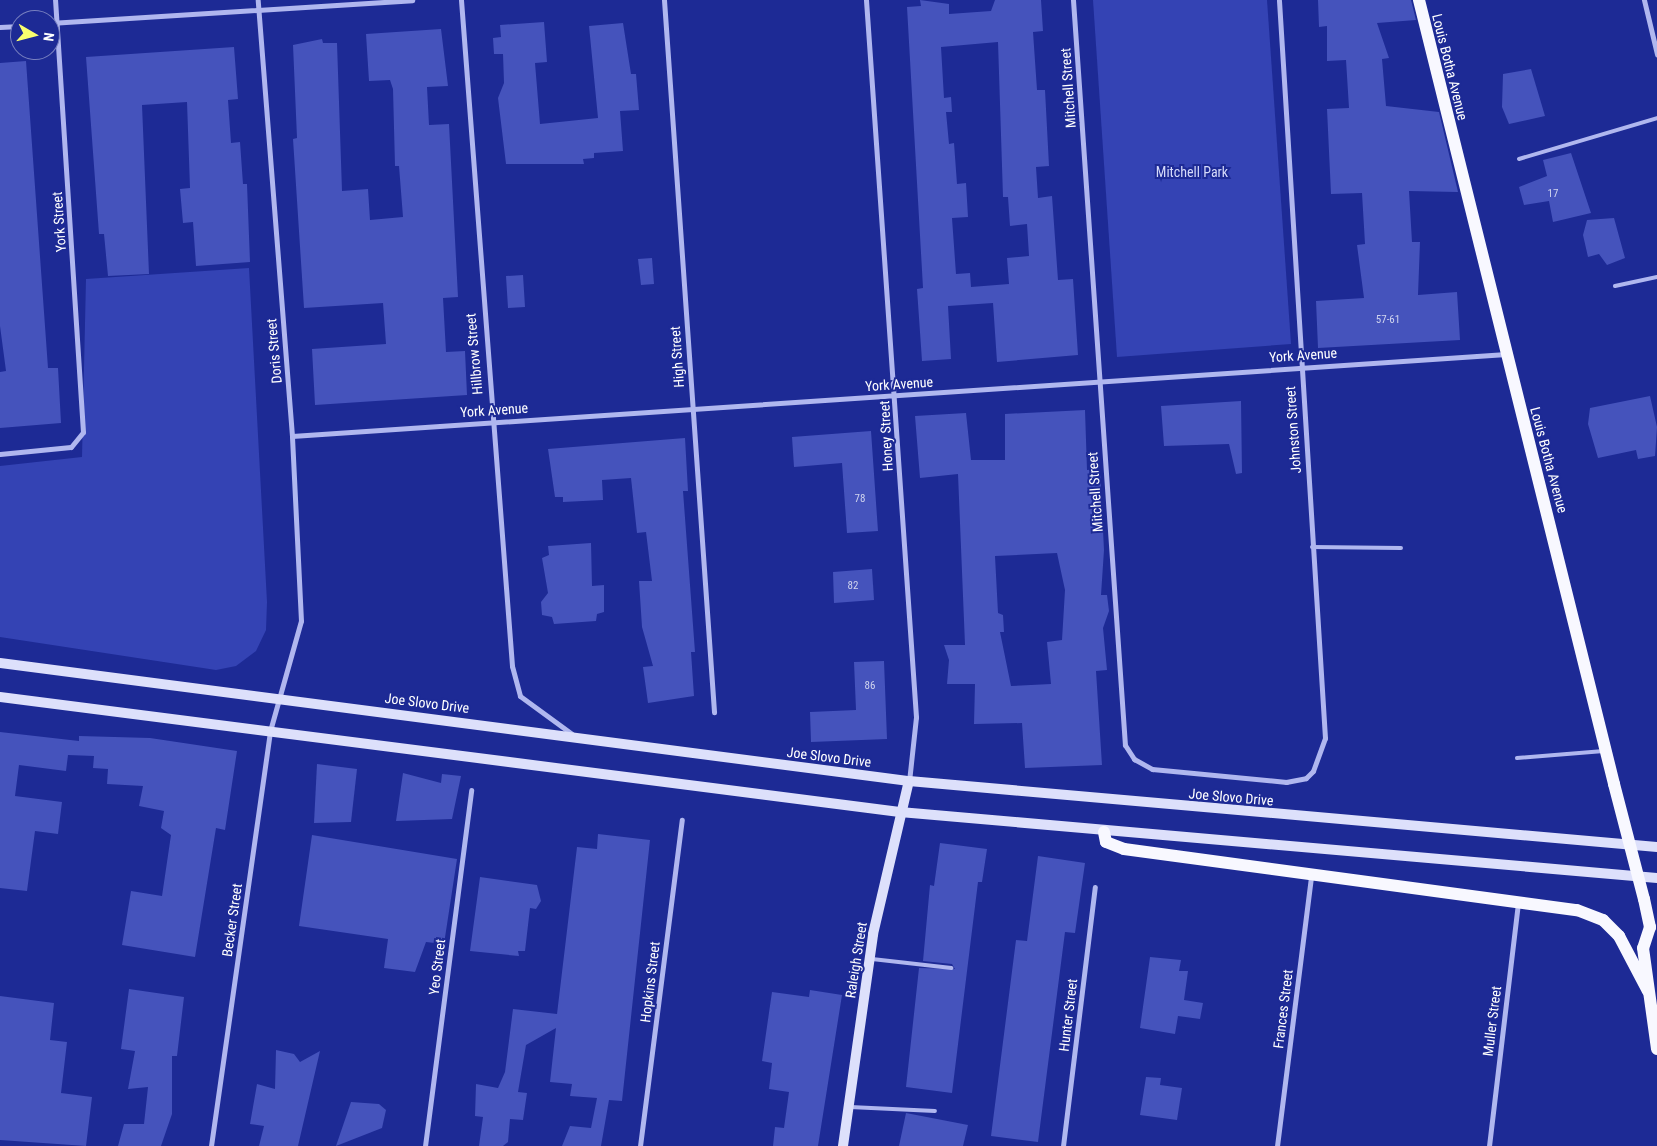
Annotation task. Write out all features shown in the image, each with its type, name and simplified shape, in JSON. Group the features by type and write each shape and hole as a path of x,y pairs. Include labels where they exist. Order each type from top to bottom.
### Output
{"main road":[{"name":"Louis Botha Avenue","path":"1419,0 1614,784 1654,930 1643,948 1657,1049"},
{"name":"Joe Slovo Drive","path":"0,663 576,736 909,781 1657,847"},
{"path":"0,697 900,812 1104,832 1657,878"},
{"name":"Raleigh Street","path":"844,1146 869,958 900,812 909,781"},
{"path":"1104,832 1106,842 1124,849 1562,905 1603,920 1630,949 1648,991"}],"street":[{"name":"Doris Street","path":"258,0 292,436 301,621 281,699"},
{"path":"60,23 258,12 412,0"},
{"name":"Hillbrow Street","path":"461,0 491,421 515,686 529,706 576,736"},
{"name":"High Street","path":"664,0 714,712"},
{"name":"Honey Street","path":"866,0 916,717 909,781"},
{"name":"Mitchell Street","path":"1073,0 1098,381 1127,751 1142,765 1161,772 1286,782 1306,778 1313,771 1325,738"},
{"name":"Johnston Street","path":"1279,0 1300,366 1325,738"},
{"path":"1644,0 1657,54"},
{"name":"York Street","path":"0,454 64,449 79,442 81,380 59,60"},
{"name":"York Avenue","path":"292,436 1300,366 1506,354"},
{"name":"Becker Street","path":"212,1146 270,731 281,699"},
{"name":"Yeo Street","path":"425,1146 471,790"},
{"name":"Hopkins Street","path":"640,1146 682,820"},
{"name":"Frances Street","path":"1277,1146 1311,874"},
{"name":"Hunter Street","path":"1063,1146 1095,887"},
{"name":"Muller Street","path":"1489,1146 1518,898"}],"lane":[{"path":"1519,159 1657,118"},
{"path":"1615,286 1657,277"},
{"path":"1312,547 1401,548"},
{"path":"1517,758 1606,751"},
{"path":"869,958 951,968"},
{"path":"849,1106 935,1112"}],"green space":[{"name":"Mitchell Park","path":"1093,0 1267,0 1291,344 1117,357"},
{"path":"249,268 267,602 266,630 256,651 236,666 216,670 0,637 0,466 82,457 86,279"}],"building":[{"path":"920,0 949,4 949,14 991,11 995,0 1041,0 1043,31 1033,32 1037,90 1045,90 1049,166 1036,167 1038,198 1052,196 1058,280 1073,279 1078,355 997,362 993,303 948,306 951,359 922,361 917,289 923,288 907,7 921,6","holes":["998,42 1003,197 1008,197 1010,226 1027,224 1029,256 1007,258 1009,284 971,287 970,273 956,274 952,218 968,217 966,183 957,184 954,143 949,144 946,112 952,112 951,97 944,98 941,47"]},
{"path":"1318,0 1411,0 1416,20 1377,23 1389,58 1382,59 1386,106 1439,112 1458,192 1409,191 1412,242 1420,242 1418,295 1457,292 1460,340 1318,348 1316,301 1364,298 1357,245 1365,244 1362,193 1331,194 1327,109 1349,108 1346,60 1327,61 1327,26 1319,27"},
{"path":"544,22 547,62 535,63 540,124 598,118 589,26 623,23 631,74 636,74 639,110 620,111 623,151 594,153 594,158 583,159 584,164 506,164 498,98 504,83 503,54 494,54 493,38 501,37 500,25"},
{"path":"441,29 448,86 427,87 429,125 449,124 458,297 443,298 446,352 465,351 467,395 315,405 312,349 386,344 383,303 304,308 293,139 297,138 293,45 322,39 323,43 337,43 342,191 368,189 370,220 403,217 399,166 395,166 393,89 390,80 369,81 366,34"},
{"path":"234,47 238,99 228,100 231,143 240,142 243,184 247,184 250,262 196,266 193,222 183,223 180,189 190,188 187,102 142,105 149,274 108,276 104,234 99,234 86,57"},
{"path":"26,61 48,368 58,368 61,423 0,428 0,372 6,371 0,326 0,63"},
{"path":"1531,69 1545,116 1509,124 1502,107 1503,74"},
{"path":"1571,153 1591,213 1553,222 1549,201 1524,205 1519,187 1547,176 1543,160"},
{"path":"1614,218 1625,258 1607,265 1599,254 1588,257 1583,235 1587,220"},
{"path":"652,258 654,284 641,285 638,259"},
{"path":"523,275 525,307 508,308 506,276"},
{"path":"1650,396 1657,427 1655,456 1638,459 1636,450 1598,458 1588,424 1590,408"},
{"path":"1241,401 1242,473 1236,474 1229,444 1164,446 1161,406"},
{"path":"1085,410 1087,470 1100,469 1104,550 1101,595 1107,595 1109,611 1103,628 1107,670 1096,671 1102,765 1025,768 1022,723 974,724 975,684 947,684 949,660 944,645 965,645 958,474 920,478 915,416 966,413 971,460 1005,460 1005,414","holes":["1057,553 1065,590 1062,640 1047,642 1051,684 1011,686 1000,632 1004,632 1003,615 998,613 995,556"]},
{"path":"871,431 878,531 847,533 842,463 794,467 792,437"},
{"path":"685,438 688,491 683,491 695,652 691,652 694,696 648,703 643,667 653,666 642,627 639,581 652,581 646,532 637,533 631,478 602,480 603,500 563,502 563,497 555,497 548,449"},
{"path":"591,543 592,586 604,585 604,612 597,614 596,621 554,624 552,617 542,615 541,602 548,593 542,558 549,555 548,546"},
{"path":"872,569 874,600 834,603 833,572"},
{"path":"884,661 887,739 811,742 810,712 856,710 854,662"},
{"path":"0,732 79,741 79,736 150,738 237,751 225,830 216,828 195,957 122,945 131,891 162,896 171,835 161,828 164,811 139,806 143,786 107,784 108,769 93,768 94,756 68,755 66,771 19,765 15,796 62,802 58,834 35,831 27,891 0,888"},
{"path":"317,764 357,769 351,822 314,823"},
{"path":"403,773 441,783 442,774 461,776 452,819 396,821"},
{"path":"598,834 650,840 622,1101 609,1100 601,1146 562,1146 570,1126 591,1128 597,1098 570,1096 572,1084 550,1082 556,1028 526,1045 518,1092 527,1093 523,1120 510,1119 508,1142 503,1146 479,1146 483,1117 475,1116 476,1084 498,1088 505,1072 513,1009 557,1014 577,847 597,849"},
{"path":"312,835 457,859 444,944 426,942 415,972 384,968 388,939 299,926"},
{"path":"940,843 987,849 982,882 978,882 952,1093 906,1087 919,968 955,969 952,964 923,961 930,885 934,886"},
{"path":"1038,856 1085,863 1075,933 1065,932 1038,1142 991,1136 1016,940 1027,941"},
{"path":"480,877 537,885 541,901 536,909 530,908 525,951 518,951 519,956 470,951"},
{"path":"1150,957 1181,960 1179,971 1188,971 1184,1000 1203,1003 1200,1019 1178,1016 1175,1034 1140,1028"},
{"path":"129,989 184,997 177,1056 172,1056 172,1114 161,1146 118,1146 124,1124 144,1124 148,1087 128,1089 135,1051 121,1049"},
{"path":"810,990 842,995 818,1146 773,1146 775,1127 784,1128 789,1092 769,1089 772,1063 762,1061 772,992 809,997"},
{"path":"0,996 54,1003 50,1040 67,1042 61,1093 92,1097 86,1146 0,1140"},
{"path":"276,1050 294,1054 300,1062 320,1051 298,1146 259,1146 264,1126 250,1124 257,1084 275,1089"},
{"path":"1146,1077 1161,1078 1160,1085 1182,1088 1177,1120 1140,1115"},
{"path":"351,1102 379,1104 386,1110 382,1128 336,1146"},
{"path":"906,1113 968,1125 963,1146 899,1146"}]}
